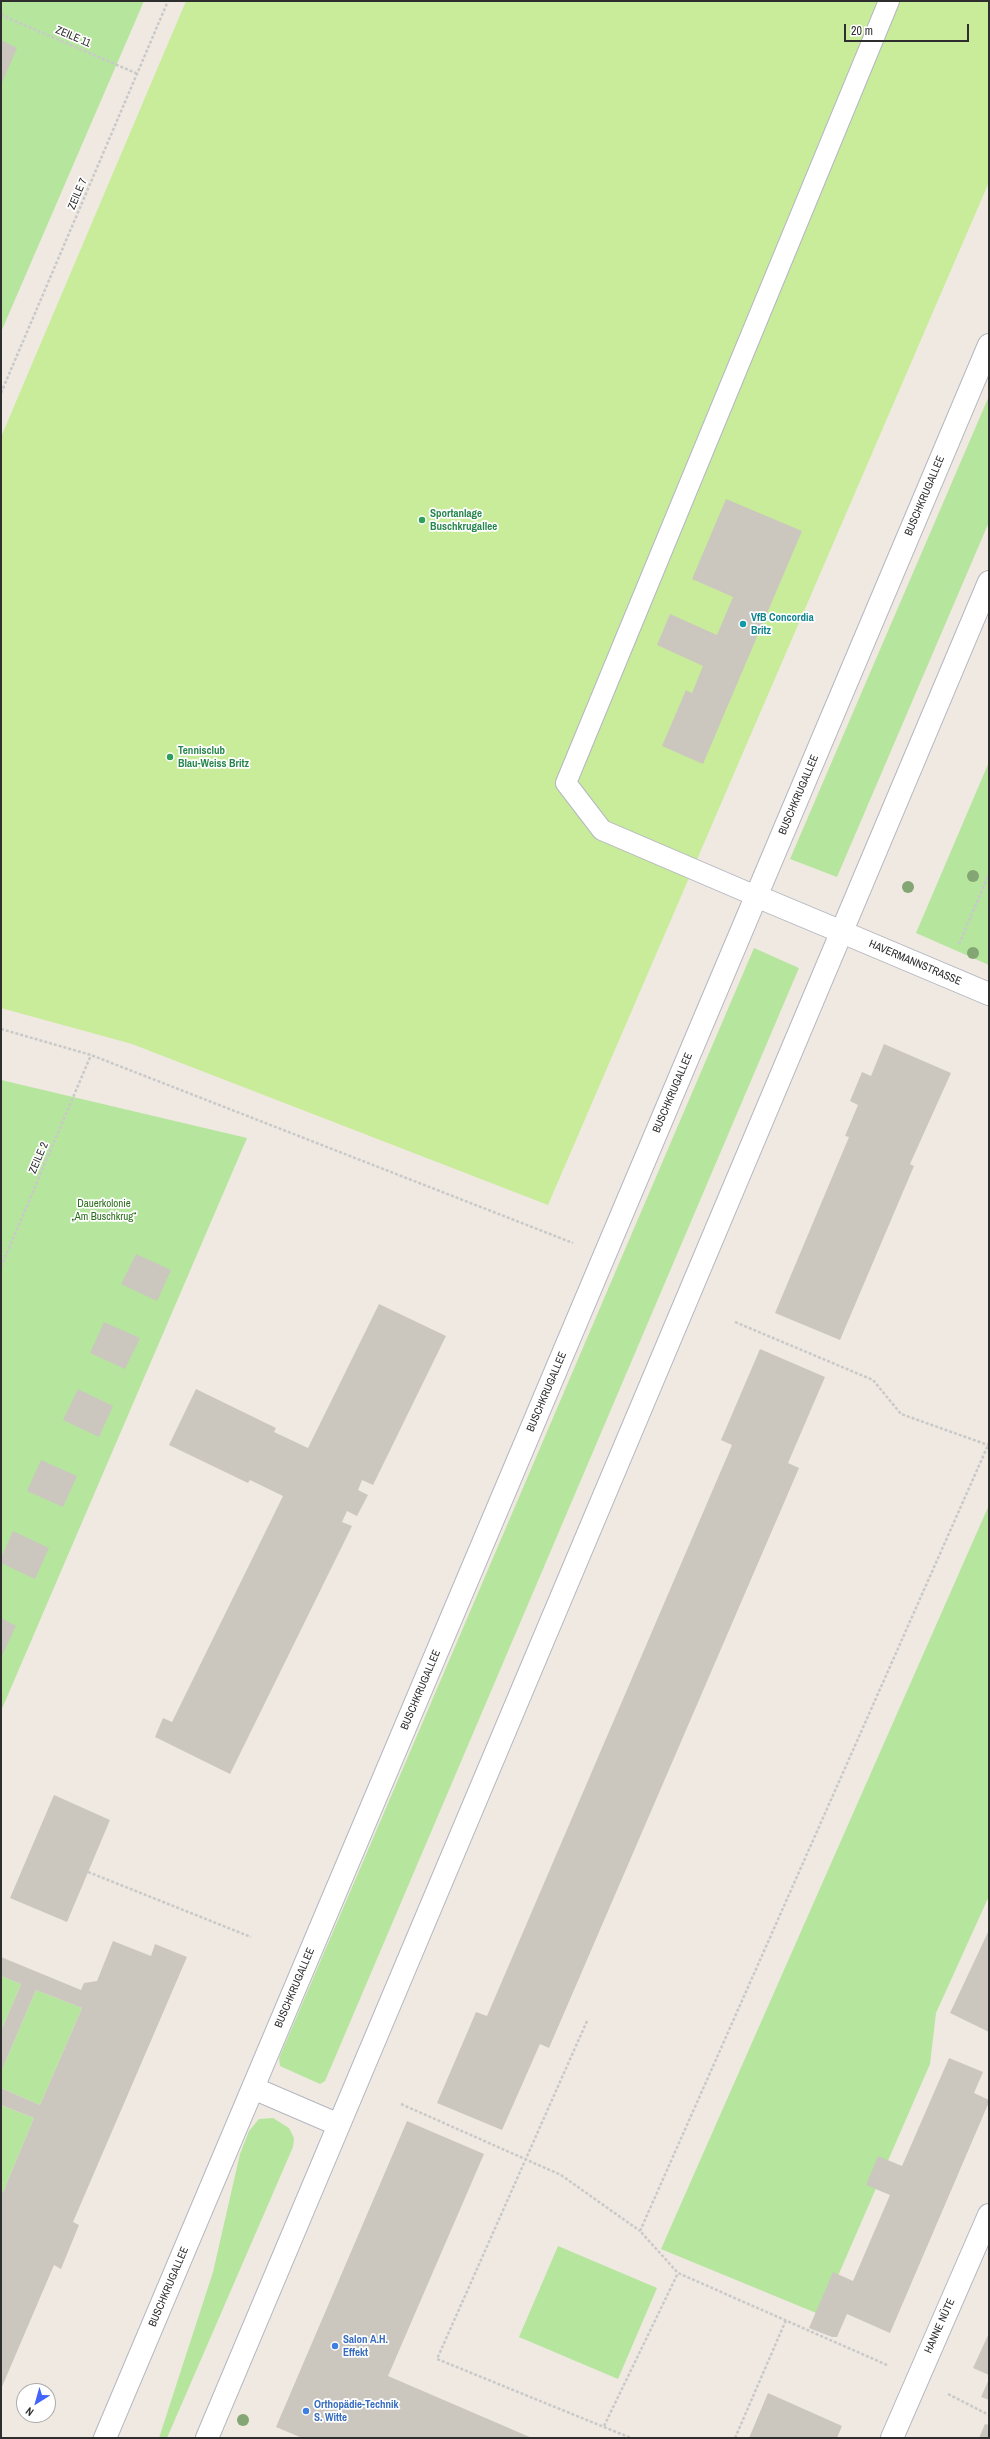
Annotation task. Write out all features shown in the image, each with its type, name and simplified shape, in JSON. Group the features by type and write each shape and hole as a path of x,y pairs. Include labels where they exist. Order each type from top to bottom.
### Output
{"main road":[{"name":"BUSCHKRUGALLEE","path":"105,2438 989,345"},
{"path":"210,2437 339,2125 989,582"},
{"name":"HAVERMANNSTRASSE","path":"756,896 989,994"},
{"path":"253,2088 339,2125"},
{"name":"HANNE NÜTE","path":"892,2438 989,2215"}],"lane":[{"path":"756,896 602,830 566,783 889,1"}],"path":[{"name":"ZEILE 7","path":"1,393 168,1"},
{"name":"ZEILE 11","path":"1,15 138,74"},
{"path":"946,976 989,874"},
{"path":"1,1029 91,1055 550,1233 604,1257"},
{"name":"ZEILE 2","path":"1,1267 91,1055"},
{"path":"640,2231 989,1444 901,1414 873,1380 735,1322"},
{"path":"88,1872 252,1937"},
{"path":"587,2021 437,2359 632,2438"},
{"path":"401,2104 526,2158 560,2175 640,2231 678,2273 918,2379 989,2415"},
{"path":"604,2426 678,2273"},
{"path":"735,2438 786,2320"}],"green space":[{"path":"1,1 144,1 1,332"},
{"name":"Sportanlage Buschkrugallee","path":"186,1 989,1 989,182 548,1205 132,1044 1,1008 1,437"},
{"path":"989,396 989,522 837,877 790,859"},
{"path":"989,762 989,965 916,933"},
{"path":"754,948 799,968 325,2081 320,2084 280,2066 279,2058"},
{"name":"Dauerkolonie „Am Buschkrug“","path":"1,1080 247,1138 1,1711"},
{"path":"989,1505 989,1896 936,2013 930,2064 821,2315 661,2249"},
{"path":"1,1976 21,1984 1,2031"},
{"path":"36,1990 82,2008 40,2105 1,2088 1,2072"},
{"path":"1,2105 34,2118 3,2192 1,2191"},
{"path":"273,2118 289,2128 294,2138 293,2147 167,2438 159,2438 213,2272 240,2154 249,2131 259,2119"},
{"path":"558,2246 657,2288 618,2379 519,2337"}],"building":[{"path":"1,40 17,48 1,85"},
{"name":"VfB Concordia Britz","path":"726,499 802,531 703,764 662,746 686,690 692,693 703,666 657,645 670,614 717,635 733,597 692,579"},
{"path":"884,1044 951,1073 910,1164 914,1166 840,1340 775,1313 849,1137 845,1136 858,1105 850,1101 862,1072 871,1076"},
{"path":"136,1254 171,1270 157,1301 121,1284"},
{"path":"379,1304 446,1336 373,1485 362,1480 358,1490 368,1495 357,1516 347,1511 342,1522 352,1526 230,1774 155,1737 163,1718 172,1722 283,1496 250,1480 248,1483 169,1445 196,1389 276,1428 274,1432 308,1448"},
{"path":"104,1322 140,1338 125,1369 90,1353"},
{"path":"760,1349 825,1377 788,1463 799,1468 549,2048 540,2044 502,2130 437,2103 476,2012 487,2016 732,1445 721,1440"},
{"path":"78,1389 113,1406 99,1437 63,1420"},
{"path":"41,1460 77,1476 63,1507 27,1491"},
{"path":"13,1531 49,1548 35,1579 1,1563 1,1558"},
{"path":"1,1618 16,1626 1,1658"},
{"path":"54,1795 110,1820 67,1922 10,1898"},
{"path":"989,1930 989,2032 950,2013"},
{"path":"113,1941 151,1956 155,1944 187,1957 73,2222 79,2225 61,2269 54,2265 1,2389 1,2191 3,2192 34,2118 1,2105 1,2088 40,2105 82,2008 36,1990 1,2072 1,2031 21,1984 1,1976 1,1957 81,1990 84,1983 97,1981"},
{"path":"949,2058 983,2072 974,2093 989,2100 989,2102 890,2333 847,2314 837,2337 832,2337 809,2328 833,2272 853,2281 890,2195 866,2185 878,2156 902,2166"},
{"path":"407,2121 484,2154 388,2376 532,2438 302,2438 276,2427"},
{"path":"989,2333 989,2375 973,2368"},
{"path":"989,2379 989,2400 981,2397"},
{"path":"768,2393 842,2426 837,2438 749,2438"},
{"path":"985,2424 989,2425 989,2438 979,2438"}],"place":[{"name":"Sportanlage Buschkrugallee","path":"422,520"},
{"name":"VfB Concordia Britz","path":"743,624"},
{"name":"Tennisclub Blau-Weiss Britz","path":"170,757"},
{"name":"Salon A.H. Effekt","path":"335,2346"},
{"name":"Orthopädie-Technik S. Witte","path":"306,2411"}]}
